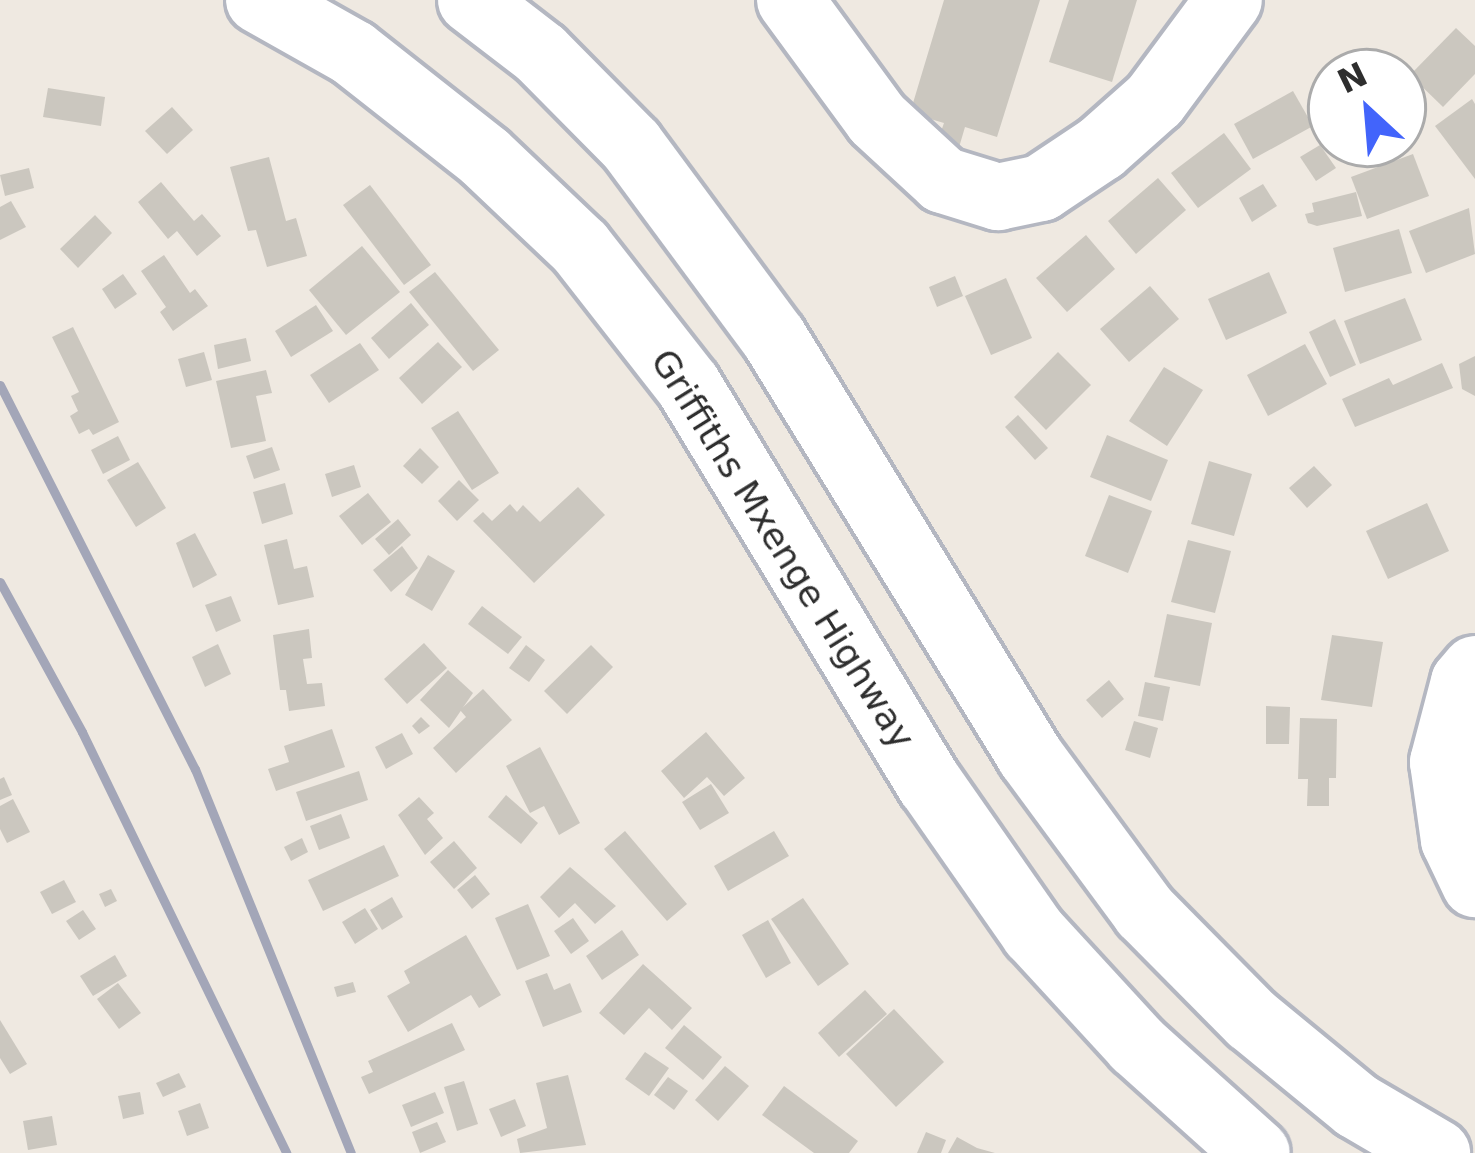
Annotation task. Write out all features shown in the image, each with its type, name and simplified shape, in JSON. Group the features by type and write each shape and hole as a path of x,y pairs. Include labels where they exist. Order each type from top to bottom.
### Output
{"street":[{"name":"Griffiths Mxenge Highway","path":"259,0 353,52 485,157 580,247 688,385 930,784 1034,933 1137,1045 1257,1153"},
{"path":"471,0 541,55 631,145 774,338 1030,756 1144,912 1268,1034 1357,1106 1437,1153"},
{"path":"790,0 877,119 944,180 998,197 1041,188 1101,148 1155,100 1229,0"},
{"path":"1475,670 1465,682 1443,762 1454,840 1475,884"}],"building":[{"path":"944,0 1040,0 997,137 965,127 955,161 933,154 944,123 910,113"},
{"path":"1069,0 1137,0 1112,82 1049,62"},
{"path":"1456,28 1475,46 1475,74 1443,107 1427,91 1427,58"},
{"path":"48,88 105,97 101,126 43,117"},
{"path":"1293,91 1307,116 1307,129 1253,159 1234,124"},
{"path":"1472,99 1475,104 1475,179 1435,126"},
{"path":"172,107 193,130 167,154 145,131"},
{"path":"1224,133 1251,169 1198,208 1171,173"},
{"path":"269,157 286,221 296,218 307,256 267,267 256,230 248,231 230,167"},
{"path":"29,168 34,188 5,196 0,175"},
{"path":"1307,168 1336,168 1316,181"},
{"path":"1375,168 1418,168 1429,196 1367,219 1351,177"},
{"path":"1158,178 1186,210 1136,254 1108,221"},
{"path":"161,182 194,221 202,214 221,236 197,256 177,231 168,239 138,202"},
{"path":"1263,184 1277,206 1252,222 1239,198"},
{"path":"370,185 431,265 404,285 343,205"},
{"path":"1356,192 1362,216 1317,226 1308,223 1305,214 1314,212 1312,203"},
{"path":"11,201 26,227 0,240 0,207"},
{"path":"1469,208 1475,254 1426,273 1409,231"},
{"path":"95,215 112,233 78,268 60,249"},
{"path":"1399,229 1412,273 1345,292 1333,248"},
{"path":"1086,235 1115,269 1067,312 1036,278"},
{"path":"362,246 400,292 346,335 309,290"},
{"path":"164,255 190,293 195,289 208,306 173,331 160,312 166,307 141,271"},
{"path":"435,272 499,350 473,371 409,292"},
{"path":"1269,272 1287,313 1226,340 1208,299"},
{"path":"123,274 137,294 115,309 102,289"},
{"path":"955,276 963,296 937,307 929,287"},
{"path":"1006,278 1032,338 991,355 965,296"},
{"path":"1150,286 1179,319 1129,362 1100,329"},
{"path":"1405,298 1422,340 1360,364 1344,321"},
{"path":"411,303 429,325 389,359 371,338"},
{"path":"316,305 333,331 291,357 275,331"},
{"path":"1335,319 1356,365 1330,377 1309,332"},
{"path":"73,327 119,422 93,435 89,429 79,434 70,416 78,411 71,396 79,392 52,337"},
{"path":"246,338 251,361 218,369 214,345"},
{"path":"438,342 462,367 422,404 399,378"},
{"path":"360,343 379,370 329,403 310,375"},
{"path":"1305,344 1327,384 1268,416 1247,375"},
{"path":"204,352 212,380 186,387 178,359"},
{"path":"1058,352 1091,385 1046,430 1014,397"},
{"path":"1475,356 1475,396 1462,389 1459,364"},
{"path":"1442,363 1453,388 1355,427 1342,399 1389,378 1393,385"},
{"path":"1164,367 1203,390 1167,446 1129,421"},
{"path":"266,370 272,393 256,396 266,441 231,448 216,381"},
{"path":"458,411 499,473 472,490 431,428"},
{"path":"1018,415 1048,448 1035,460 1005,427"},
{"path":"1107,435 1168,460 1151,501 1090,477"},
{"path":"118,436 130,460 103,474 91,450"},
{"path":"272,447 280,470 254,479 246,456"},
{"path":"420,448 439,467 422,484 403,466"},
{"path":"1209,461 1252,474 1234,536 1191,524"},
{"path":"138,462 166,508 136,527 107,480"},
{"path":"354,465 361,487 332,497 325,474"},
{"path":"1314,466 1332,485 1307,508 1289,488"},
{"path":"459,480 479,500 457,521 438,501"},
{"path":"285,483 293,514 262,524 253,492"},
{"path":"578,487 605,515 534,583 473,521 483,512 492,521 510,504 517,512 523,505 540,522"},
{"path":"368,493 391,522 362,545 339,516"},
{"path":"1109,495 1152,511 1128,573 1085,556"},
{"path":"1427,503 1449,551 1388,579 1366,531"},
{"path":"398,519 411,535 389,555 375,539"},
{"path":"195,533 217,575 193,588 176,543"},
{"path":"287,539 294,569 307,566 314,597 278,605 264,545"},
{"path":"1188,540 1231,551 1215,613 1171,602"},
{"path":"402,546 418,568 391,592 373,570"},
{"path":"428,555 455,571 432,611 405,595"},
{"path":"231,596 241,621 216,632 205,605"},
{"path":"482,606 522,637 508,654 468,624"},
{"path":"1167,614 1212,623 1200,686 1154,677"},
{"path":"309,629 312,658 303,659 307,684 322,683 325,706 289,711 286,690 280,690 273,635"},
{"path":"1332,635 1383,642 1372,707 1321,700"},
{"path":"424,643 447,668 407,704 384,679"},
{"path":"218,644 231,674 205,687 192,657"},
{"path":"526,645 545,660 529,682 509,668"},
{"path":"591,645 613,667 567,714 544,691"},
{"path":"448,670 473,693 449,728 420,700"},
{"path":"1109,680 1124,699 1102,718 1086,700"},
{"path":"1145,682 1170,687 1163,721 1138,716"},
{"path":"483,689 512,720 456,773 433,748 466,717 460,710"},
{"path":"1266,706 1290,707 1289,744 1266,744"},
{"path":"421,717 430,726 419,734 412,726"},
{"path":"1300,718 1337,719 1336,778 1329,778 1329,806 1307,806 1308,779 1298,779"},
{"path":"1134,721 1158,728 1150,758 1125,750"},
{"path":"332,729 345,767 276,791 268,769 289,762 284,746"},
{"path":"706,732 745,778 724,796 707,777 684,798 661,771"},
{"path":"402,733 413,754 386,769 375,747"},
{"path":"540,747 580,823 559,835 544,806 530,813 506,766"},
{"path":"359,771 368,800 306,821 296,792"},
{"path":"4,777 12,795 0,800 0,779"},
{"path":"711,784 729,813 700,830 682,802"},
{"path":"506,795 538,823 521,844 488,817"},
{"path":"419,797 434,813 427,819 443,838 425,855 398,815"},
{"path":"13,799 30,832 7,843 0,829 0,806"},
{"path":"341,814 350,838 319,850 310,826"},
{"path":"625,831 687,904 667,921 604,849"},
{"path":"774,831 789,856 728,891 714,866"},
{"path":"302,838 308,852 291,861 284,847"},
{"path":"454,841 477,868 454,889 430,862"},
{"path":"384,845 399,876 323,911 308,880"},
{"path":"570,867 616,906 595,924 575,903 559,918 540,897"},
{"path":"475,875 490,894 472,909 457,890"},
{"path":"64,880 76,902 52,914 40,892"},
{"path":"111,889 117,901 105,907 99,894"},
{"path":"392,897 403,917 382,930 370,910"},
{"path":"803,898 849,964 818,986 771,919"},
{"path":"528,904 550,956 517,970 495,918"},
{"path":"365,908 378,929 355,944 342,922"},
{"path":"83,910 96,929 79,940 66,921"},
{"path":"573,918 589,941 571,954 554,931"},
{"path":"768,920 791,963 766,978 742,935"},
{"path":"622,930 639,955 602,980 586,956"},
{"path":"466,935 501,995 479,1008 471,995 408,1032 387,996 410,983 404,971"},
{"path":"115,955 127,976 93,996 80,976"},
{"path":"643,964 692,1008 672,1030 649,1008 624,1035 599,1013"},
{"path":"547,973 554,990 570,983 582,1012 543,1027 525,981"},
{"path":"353,982 356,992 337,997 334,987"},
{"path":"118,983 141,1013 119,1029 97,999"},
{"path":"865,990 887,1014 839,1057 818,1033"},
{"path":"894,1009 944,1062 896,1107 846,1054"},
{"path":"0,1020 27,1064 10,1074 0,1058"},
{"path":"452,1023 465,1050 369,1094 361,1077 373,1072 368,1061"},
{"path":"684,1025 722,1057 703,1080 665,1048"},
{"path":"645,1052 669,1068 649,1096 625,1079"},
{"path":"725,1066 749,1086 718,1121 695,1100"},
{"path":"179,1073 186,1087 163,1097 156,1083"},
{"path":"568,1075 586,1145 520,1153 517,1139 547,1128 536,1083"},
{"path":"668,1077 688,1091 674,1110 654,1095"},
{"path":"464,1081 478,1124 457,1131 444,1087"},
{"path":"784,1086 858,1141 849,1153 814,1153 762,1115"},
{"path":"140,1092 144,1114 123,1119 118,1096"},
{"path":"435,1092 444,1113 411,1127 402,1105"},
{"path":"515,1099 526,1126 501,1137 489,1109"},
{"path":"200,1103 209,1128 187,1136 178,1111"},
{"path":"52,1116 57,1145 28,1150 23,1121"},
{"path":"437,1122 446,1142 420,1153 412,1132"},
{"path":"926,1132 946,1140 941,1153 917,1153"},
{"path":"957,1137 977,1148 995,1153 948,1153"}],"railway":[{"path":"0,385 195,769 351,1153"},
{"path":"0,582 82,732 286,1153"}]}
